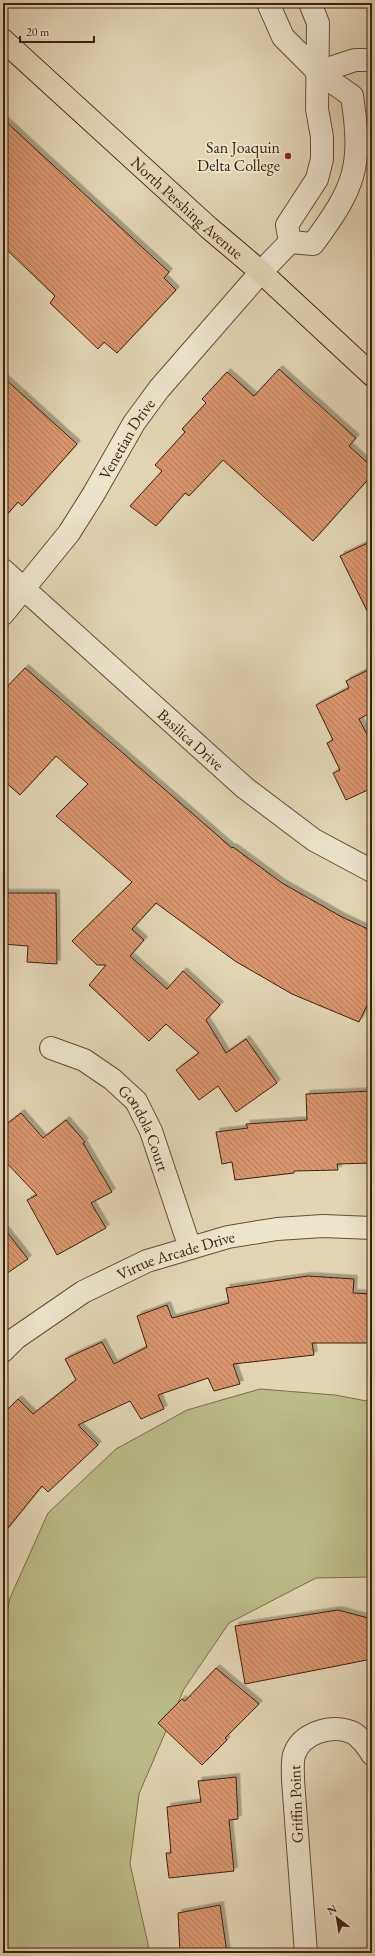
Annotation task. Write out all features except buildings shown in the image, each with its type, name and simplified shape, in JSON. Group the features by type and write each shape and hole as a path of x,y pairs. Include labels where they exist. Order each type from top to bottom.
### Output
{"main road":[{"name":"North Pershing Avenue","path":"3,40 209,228 261,272 372,375"}],"street":[{"path":"268,3 283,37 318,72 352,96 356,126 357,152 354,171 347,193 336,214 313,244 290,242 287,225 317,179 322,159 322,137 317,109 318,72 318,23 310,3"},
{"path":"318,72 355,60 372,60"},
{"name":"Venetian Drive","path":"3,614 69,533 93,496 134,423 159,389 261,272 290,242"},
{"name":"Basilica Drive","path":"3,570 245,788 314,840 372,871"},
{"name":"Gondola Court","path":"51,1048 84,1060 112,1079 136,1101 151,1131 190,1248"},
{"name":"Virtue Arcade Drive","path":"3,1351 16,1338 83,1292 147,1261 228,1237 277,1229 323,1226 372,1228"},
{"name":"Griffin Point","path":"306,1953 293,1780 294,1754 307,1736 332,1728 352,1732 369,1748 372,1754"}],"green space":[{"path":"260,1389 335,1395 372,1402 372,1577 316,1578 229,1623 184,1689 139,1794 130,1864 150,1953 3,1953 3,1633 10,1598 48,1513 116,1449 187,1410"}],"place":[{"name":"San Joaquin Delta College","path":"288,156"}]}
